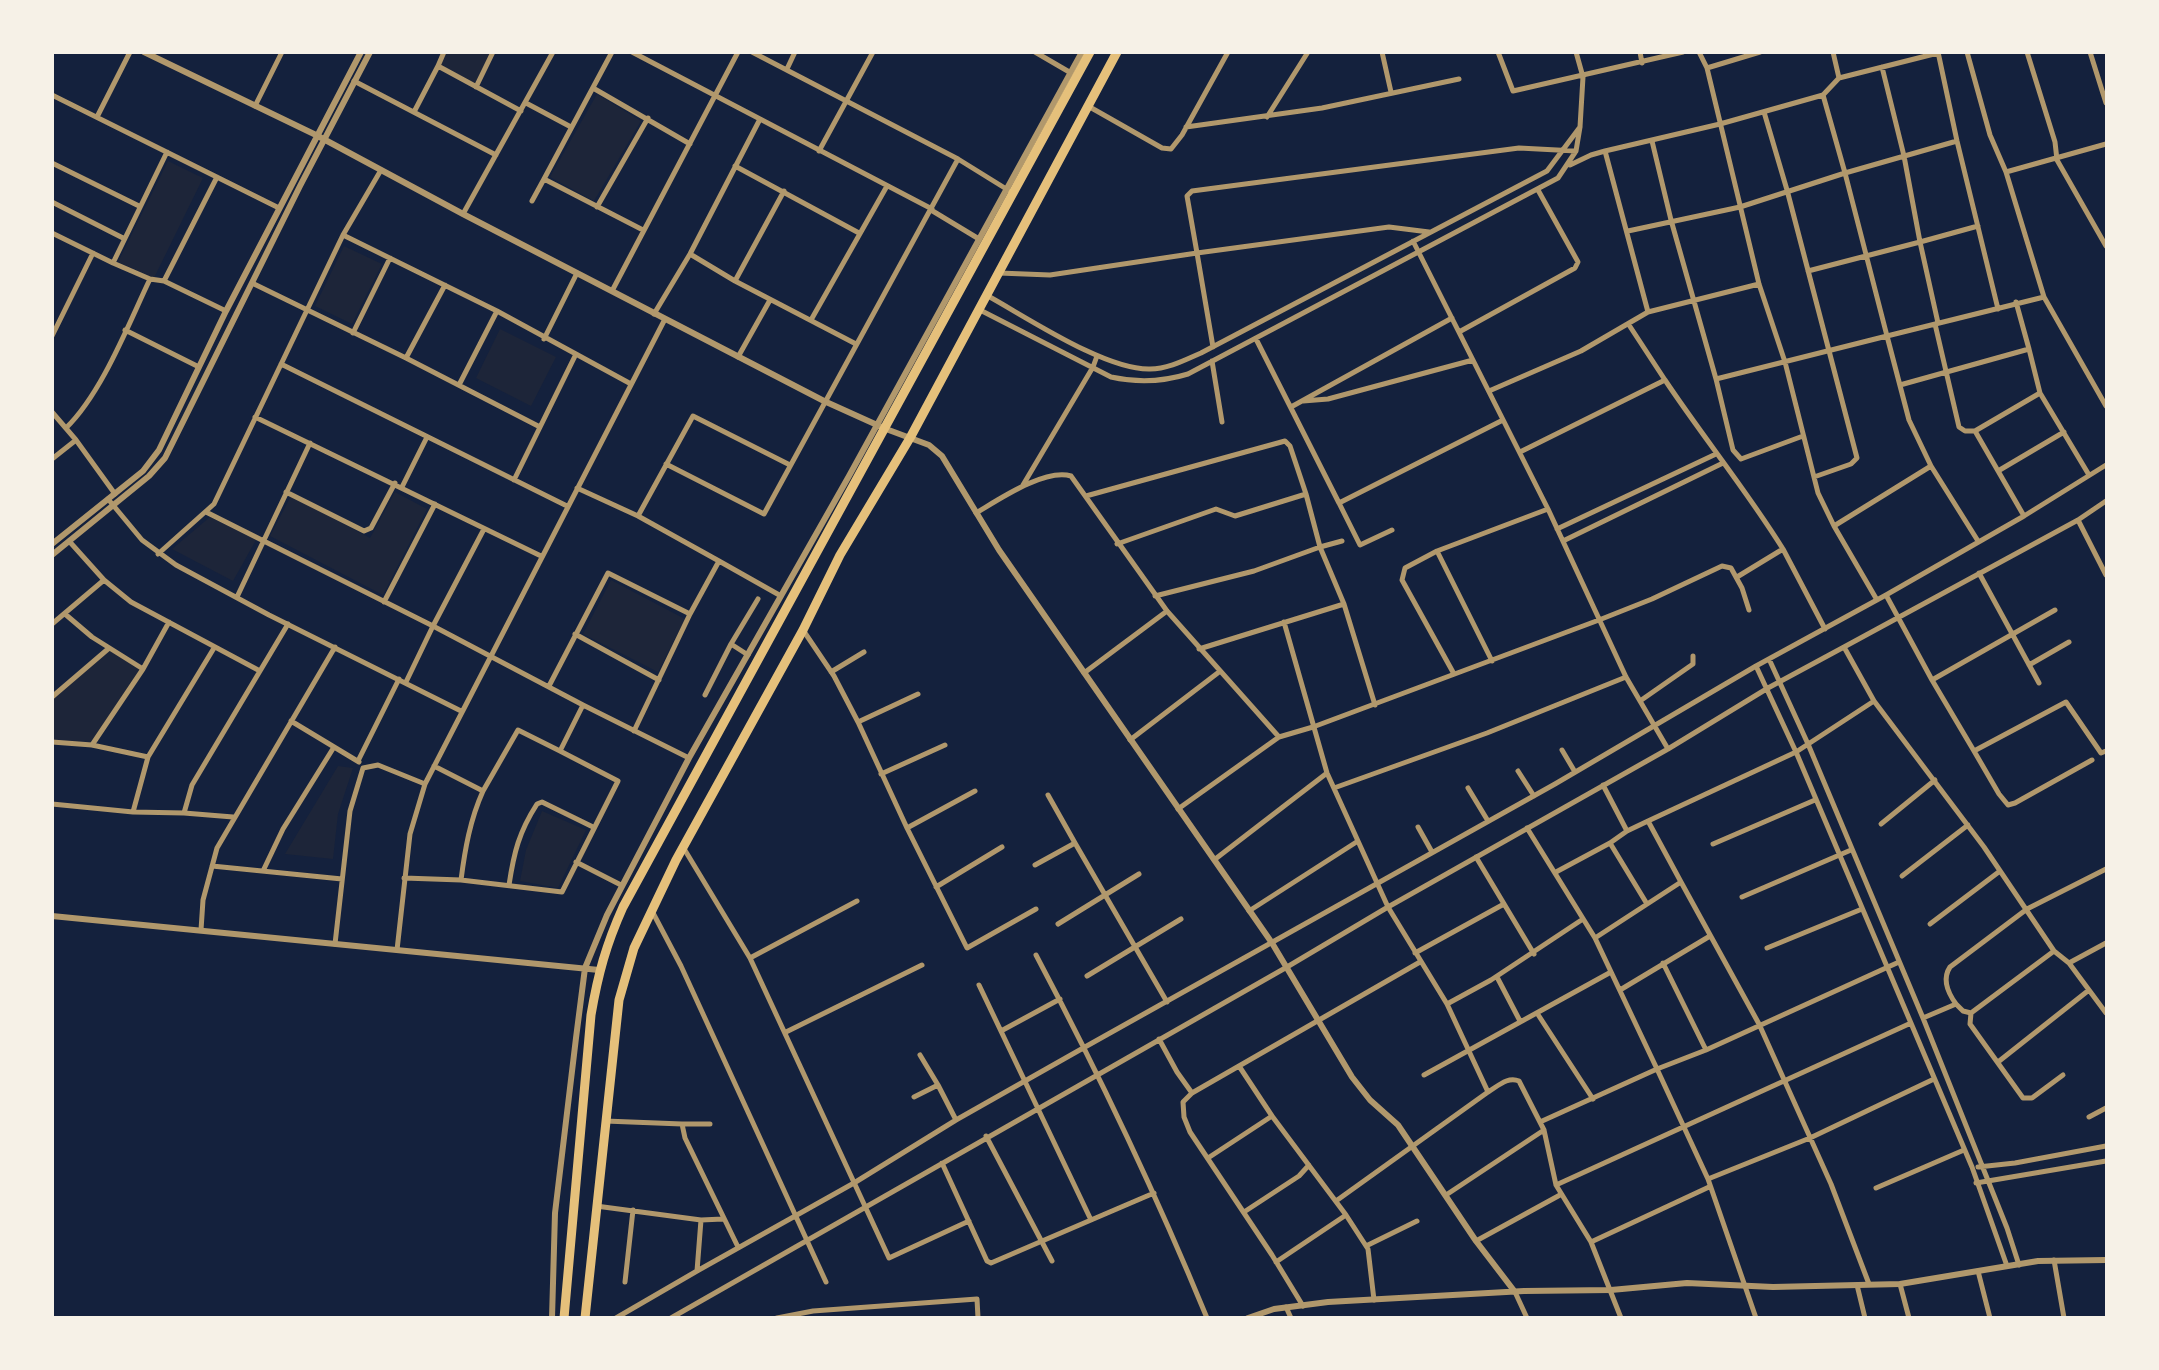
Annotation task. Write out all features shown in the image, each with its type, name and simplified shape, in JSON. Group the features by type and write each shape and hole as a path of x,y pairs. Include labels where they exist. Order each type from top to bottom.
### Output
{"highway":[{"path":"564,1318 591,1015 599,970 623,907 783,611 886,429 1010,192 1090,52"},
{"path":"585,1318 619,1000 634,948 683,847 803,630 840,555 910,438 1118,52"}],"street":[{"path":"97,117 130,52"},
{"path":"144,52 316,135 824,401 875,425 929,445 942,456 999,550 1272,943 1352,1077 1370,1100 1398,1125 1412,1144 1476,1241 1516,1292 1527,1318"},
{"path":"255,106 282,52"},
{"path":"52,544 143,471 159,450 226,311 360,52"},
{"path":"52,555 149,476 165,458 370,52"},
{"path":"414,112 444,52"},
{"path":"476,86 493,52"},
{"path":"463,214 553,52"},
{"path":"532,201 612,52"},
{"path":"632,52 932,210 979,239"},
{"path":"612,291 738,52"},
{"path":"752,52 958,159 1010,192"},
{"path":"787,69 795,52"},
{"path":"819,151 873,52"},
{"path":"1035,52 1071,73"},
{"path":"552,1318 555,1213 586,968 621,885 689,758 979,239 1010,192 1082,52"},
{"path":"1087,106 1162,148 1171,149 1228,52"},
{"path":"1267,117 1308,52"},
{"path":"1382,52 1391,92"},
{"path":"1498,52 1513,91 1683,52"},
{"path":"980,310 1111,377 1151,381 1168,380 1188,374 1558,178 1576,151 1580,127 1583,77 1576,52"},
{"path":"1640,52 1642,63"},
{"path":"1699,52 1707,68 1759,284 1785,362 1818,493 1877,600"},
{"path":"1707,68 1760,52"},
{"path":"1833,52 1839,78"},
{"path":"1967,52 1990,135 2006,172 2044,297 2106,406"},
{"path":"2027,52 2055,142 2057,160 2106,246"},
{"path":"2090,52 2106,103"},
{"path":"1566,167 1605,151 1720,124 1822,95 1839,78 1938,53 1998,309"},
{"path":"438,66 521,111"},
{"path":"1882,67 1904,156 1959,427 1965,431 1975,431 2040,393"},
{"path":"1186,127 1267,117 1459,79"},
{"path":"354,81 496,155"},
{"path":"593,88 690,144"},
{"path":"52,95 279,208"},
{"path":"1822,95 1909,420 1931,466 1978,541"},
{"path":"526,103 571,127"},
{"path":"1764,112 1857,458 1851,464 1814,477"},
{"path":"597,207 648,118"},
{"path":"654,314 690,254 759,121"},
{"path":"988,296 1097,356 1130,367 1150,369 1172,365 1546,171 1580,127"},
{"path":"1653,141 1671,220 1736,456 1741,459 1802,436"},
{"path":"1628,231 1740,207 1787,190 1957,141"},
{"path":"2006,172 2057,160 2106,144"},
{"path":"1213,346 1187,196 1192,191 1519,148 1576,151"},
{"path":"1605,151 1648,312"},
{"path":"113,263 167,152"},
{"path":"666,464 764,514 958,159"},
{"path":"52,163 139,206"},
{"path":"736,166 859,233"},
{"path":"158,554 214,504 343,235 381,170"},
{"path":"164,281 217,177"},
{"path":"544,179 643,230"},
{"path":"811,320 887,186"},
{"path":"1459,332 1575,268 1578,262 1538,190"},
{"path":"735,281 784,191"},
{"path":"52,202 123,238"},
{"path":"1808,271 1978,226"},
{"path":"999,273 1050,275 1389,227 1429,232"},
{"path":"52,233 113,263 150,279 164,281 226,311"},
{"path":"343,235 497,311 544,339 631,384"},
{"path":"1413,241 1558,529 1626,677 1668,749"},
{"path":"52,336 93,253"},
{"path":"690,254 770,300 856,344"},
{"path":"353,333 390,258"},
{"path":"544,339 577,273"},
{"path":"66,428 86,403 150,279"},
{"path":"252,284 406,358 540,427"},
{"path":"1489,391 1580,351 1648,312 1759,284"},
{"path":"406,358 445,285"},
{"path":"1716,379 2044,297"},
{"path":"738,357 770,300"},
{"path":"2016,302 2040,393 2089,475"},
{"path":"459,385 497,311"},
{"path":"1291,407 1452,318"},
{"path":"397,950 410,834 425,784 665,319"},
{"path":"1629,325 1716,454 1761,513 1825,629"},
{"path":"125,330 199,367"},
{"path":"1256,339 1360,545 1392,530"},
{"path":"1900,385 2029,349"},
{"path":"514,480 576,354"},
{"path":"1023,485 1097,356"},
{"path":"1301,401 1328,399 1473,360"},
{"path":"1212,361 1222,422"},
{"path":"281,364 567,506"},
{"path":"1520,452 1665,380"},
{"path":"52,412 115,494"},
{"path":"638,516 692,416 790,465"},
{"path":"255,417 541,556"},
{"path":"1339,503 1503,420"},
{"path":"1975,431 2024,516"},
{"path":"1998,471 2064,432"},
{"path":"402,487 427,437"},
{"path":"52,458 76,440"},
{"path":"1086,496 1285,441 1290,446 1306,494 1320,547 1344,604 1375,705"},
{"path":"237,597 310,443"},
{"path":"1558,529 1716,454"},
{"path":"1563,541 1723,463"},
{"path":"616,1318 854,1183 1025,1081 1534,796 1756,666 2024,516 2106,465"},
{"path":"1834,526 1931,466"},
{"path":"976,513 1023,485 1068,475 1086,496 1117,544 1167,611 1279,737"},
{"path":"286,492 364,531 371,527 395,484"},
{"path":"577,488 638,516 781,596"},
{"path":"1117,544 1216,509 1235,516 1306,494"},
{"path":"108,499 142,540 158,554 288,624 461,711"},
{"path":"671,1318 1668,749 1768,688 2078,520 2106,501"},
{"path":"384,602 435,504"},
{"path":"1454,674 1402,580 1402,573 1410,564 1437,551 1548,509"},
{"path":"1596,511 1601,522"},
{"path":"206,512 689,758"},
{"path":"2078,520 2106,575"},
{"path":"358,761 484,529"},
{"path":"69,541 104,580 131,602 260,671"},
{"path":"1155,596 1254,571 1342,541"},
{"path":"1737,577 1783,549"},
{"path":"1437,551 1492,661"},
{"path":"634,731 690,614 719,561"},
{"path":"1178,809 1279,737 1375,705 1599,620 1723,566 1731,568 1737,577 1749,610"},
{"path":"549,686 608,573 690,614"},
{"path":"1979,573 2039,683"},
{"path":"52,624 104,580"},
{"path":"1886,595 1932,680 2008,805 2092,760"},
{"path":"705,695 758,599"},
{"path":"1199,649 1344,604"},
{"path":"1932,680 2055,610"},
{"path":"1084,673 1167,611"},
{"path":"65,614 108,649 143,669"},
{"path":"92,745 143,669 169,622"},
{"path":"1283,622 1327,773 1388,907 1447,1004 1488,1092"},
{"path":"184,813 192,785 288,624"},
{"path":"803,630 831,672 858,722 967,948 1036,909"},
{"path":"575,634 659,680"},
{"path":"2029,665 2069,642"},
{"path":"731,644 748,655"},
{"path":"201,930 203,901 217,848 335,647"},
{"path":"1844,647 1874,701 1968,825 2054,951 2069,963 2106,1013"},
{"path":"133,813 148,757 214,648"},
{"path":"52,697 108,649"},
{"path":"831,672 864,652"},
{"path":"1640,701 1693,664 1693,656"},
{"path":"1769,659 1808,744 1923,1018 2019,1265"},
{"path":"1756,666 1796,752 1972,1167 2007,1266"},
{"path":"1130,740 1219,672"},
{"path":"1334,788 1488,733 1626,677"},
{"path":"858,722 918,694"},
{"path":"1556,872 1627,831 1796,752 1874,701"},
{"path":"1974,751 2066,702 2101,754 2106,751"},
{"path":"560,751 583,705"},
{"path":"292,722 358,761 363,768"},
{"path":"404,878 461,880 562,892 618,780 518,730 474,811 466,838 461,880"},
{"path":"52,742 92,745 148,757"},
{"path":"881,774 945,745"},
{"path":"263,871 283,829 334,747"},
{"path":"1562,750 1576,772"},
{"path":"363,768 378,765 425,784"},
{"path":"435,766 483,791"},
{"path":"335,944 350,811 363,768"},
{"path":"1518,771 1534,796"},
{"path":"1214,860 1327,773"},
{"path":"1881,824 1935,780"},
{"path":"1603,785 1627,831"},
{"path":"1468,788 1488,821"},
{"path":"907,828 975,791"},
{"path":"1048,795 1167,1002"},
{"path":"1713,844 1815,800"},
{"path":"509,885 518,837 537,804 542,802 593,827"},
{"path":"52,804 133,813 233,817"},
{"path":"1648,821 1759,1024 1830,1184 1869,1284"},
{"path":"1902,876 1968,825"},
{"path":"1418,827 1432,852"},
{"path":"1527,828 1595,938 1684,1126 1708,1180 1756,1318"},
{"path":"1249,911 1358,841"},
{"path":"1035,865 1075,843"},
{"path":"1610,843 1647,904"},
{"path":"683,847 750,958 890,1258 969,1221"},
{"path":"936,887 1002,847"},
{"path":"1742,897 1851,850"},
{"path":"1476,857 1534,954"},
{"path":"576,862 621,885"},
{"path":"212,866 342,879"},
{"path":"1971,1013 1963,1011 1950,996 1946,984 1950,967 2027,909 2106,869"},
{"path":"1930,924 2000,871"},
{"path":"1058,924 1139,874"},
{"path":"1595,938 1681,882"},
{"path":"750,958 857,901"},
{"path":"1415,953 1504,904"},
{"path":"1768,948 1862,909"},
{"path":"651,910 681,966 826,1282"},
{"path":"52,916 599,970"},
{"path":"1087,976 1181,919"},
{"path":"1447,1004 1534,954 1583,919"},
{"path":"1620,990 1710,936"},
{"path":"2069,963 2106,943"},
{"path":"2054,951 1971,1013 1969,1019 2023,1098 2027,1100 2063,1075"},
{"path":"1036,955 1098,1073 1154,1193 1207,1318"},
{"path":"1303,1306 1190,1132 1184,1117 1183,1102 1192,1093 1420,962"},
{"path":"1540,1122 1899,962"},
{"path":"1664,963 1706,1050"},
{"path":"786,1032 922,965"},
{"path":"1424,1075 1611,972"},
{"path":"1497,977 1520,1021"},
{"path":"979,985 1091,1220"},
{"path":"1998,1062 2089,990"},
{"path":"1001,1031 1060,999"},
{"path":"1923,1018 1956,1004"},
{"path":"1537,1013 1593,1099"},
{"path":"1556,1185 1911,1023"},
{"path":"1159,1039 1192,1093"},
{"path":"920,1055 957,1120"},
{"path":"1239,1066 1366,1246 1374,1300"},
{"path":"1336,1201 1488,1092 1508,1079 1519,1081 1544,1130 1560,1195 1591,1242 1621,1318"},
{"path":"1708,1180 1810,1138 1934,1079"},
{"path":"914,1097 938,1085"},
{"path":"2089,1117 2106,1108"},
{"path":"1208,1158 1272,1116"},
{"path":"605,1121 710,1124"},
{"path":"682,1124 685,1138 738,1247"},
{"path":"1446,1195 1544,1130"},
{"path":"986,1136 1052,1261"},
{"path":"1972,1167 2015,1163 2106,1146"},
{"path":"1876,1188 1964,1150"},
{"path":"1976,1183 2106,1161"},
{"path":"942,1163 987,1261 991,1263 1154,1193"},
{"path":"1244,1212 1299,1175 1309,1165"},
{"path":"1591,1242 1709,1187"},
{"path":"1476,1241 1560,1195"},
{"path":"597,1206 701,1220 723,1219"},
{"path":"625,1282 633,1210"},
{"path":"1276,1262 1346,1215"},
{"path":"697,1271 701,1220"},
{"path":"1366,1246 1417,1221"},
{"path":"2054,1260 2064,1318"},
{"path":"1248,1318 1260,1312 1328,1302 1611,1290 1687,1283 1745,1286 1900,1284 2054,1260 2106,1260"},
{"path":"1978,1271 1990,1318"},
{"path":"1900,1284 1909,1318"},
{"path":"1857,1285 1865,1318"},
{"path":"777,1318 977,1299 978,1318"},
{"path":"1286,1307 1291,1318"}],"shaded area":[{"path":"444,53 493,53 476,87 438,66"},
{"path":"597,94 641,121 594,201 550,177"},
{"path":"168,161 203,178 154,278 118,262"},
{"path":"344,246 382,264 352,324 315,306"},
{"path":"500,329 556,357 531,406 476,378"},
{"path":"395,492 427,509 383,595 270,536 291,496 370,538"},
{"path":"210,517 256,540 233,581 172,549"},
{"path":"611,580 685,619 658,672 583,634"},
{"path":"108,649 143,669 92,745 53,742 52,698"},
{"path":"338,766 353,768 338,814 333,859 285,854"},
{"path":"542,811 586,830 558,888 520,881 526,850"}]}
